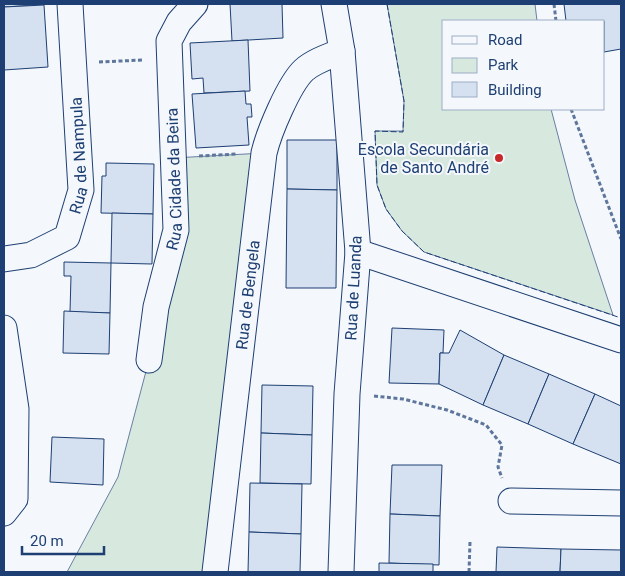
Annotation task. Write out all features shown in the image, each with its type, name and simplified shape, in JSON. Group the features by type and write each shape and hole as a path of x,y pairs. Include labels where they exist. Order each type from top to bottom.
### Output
{"street":[{"name":"Rua de Nampula","path":"4,259 30,255 67,237 81,190 70,4"},
{"name":"Rua Cidade da Beira","path":"149,360 156,307 176,230 169,41 179,22 195,4"},
{"name":"Rua de Luanda","path":"334,4 342,51 358,252 346,394 342,572"},
{"name":"Rua de Bengela","path":"215,572 264,153 268,136 283,103 304,70 342,51"},
{"path":"358,252 621,340"},
{"path":"4,328 16,410 15,499 4,513"},
{"path":"512,502 621,503"}],"path":[{"path":"554,4 556,20"},
{"path":"74,63 170,59"},
{"path":"571,110 621,239"},
{"path":"173,158 264,153"},
{"path":"346,394 403,399 447,410 486,425 502,445 498,467 512,502"},
{"path":"469,572 470,542"}],"green space":[{"name":"Escola Secundária de Santo André","path":"387,4 535,4 537,20 442,20 442,110 551,110 575,200 613,315 424,252 402,231 386,209 377,185 375,131 403,131 404,101"},
{"path":"264,153 215,572 67,572 118,477 149,360 173,158"}],"building":[{"path":"4,4 36,4 36,5 4,7"},
{"path":"230,4 282,4 283,38 232,41"},
{"path":"564,4 621,4 621,49 605,52 605,20 566,20"},
{"path":"44,5 48,67 4,70 4,7"},
{"path":"248,40 250,91 204,93 203,78 192,79 190,43"},
{"path":"245,91 246,104 251,104 252,117 247,117 249,145 196,148 192,94"},
{"path":"287,140 337,140 337,190 287,189"},
{"path":"106,163 154,164 153,214 101,213 102,176 106,176"},
{"path":"287,189 337,190 336,288 286,288"},
{"path":"112,213 153,214 152,264 111,263"},
{"path":"64,262 111,263 110,313 70,312 71,276 64,276"},
{"path":"64,311 110,313 109,354 63,353"},
{"path":"392,328 444,330 443,353 440,353 439,384 389,383"},
{"path":"460,330 504,355 483,405 439,384 440,353 449,353"},
{"path":"504,355 549,374 528,424 483,405"},
{"path":"549,374 595,394 573,444 528,424"},
{"path":"262,385 313,386 312,435 261,433"},
{"path":"595,394 621,406 621,464 573,444"},
{"path":"261,433 312,435 311,484 260,483"},
{"path":"52,437 104,439 103,485 50,482"},
{"path":"392,465 442,465 440,516 390,514"},
{"path":"250,483 302,484 301,534 249,532"},
{"path":"390,514 440,516 439,565 389,563"},
{"path":"249,532 301,534 300,572 248,572"},
{"path":"497,547 561,549 560,572 496,572"},
{"path":"561,549 621,550 621,572 560,572"},
{"path":"379,563 433,564 433,572 379,572"}],"fence":[{"path":"387,4 404,101 403,132 375,131 377,185 386,209 402,231 424,252 621,318"}],"place":[{"name":"Escola Secundária de Santo André","path":"499,158"}]}
